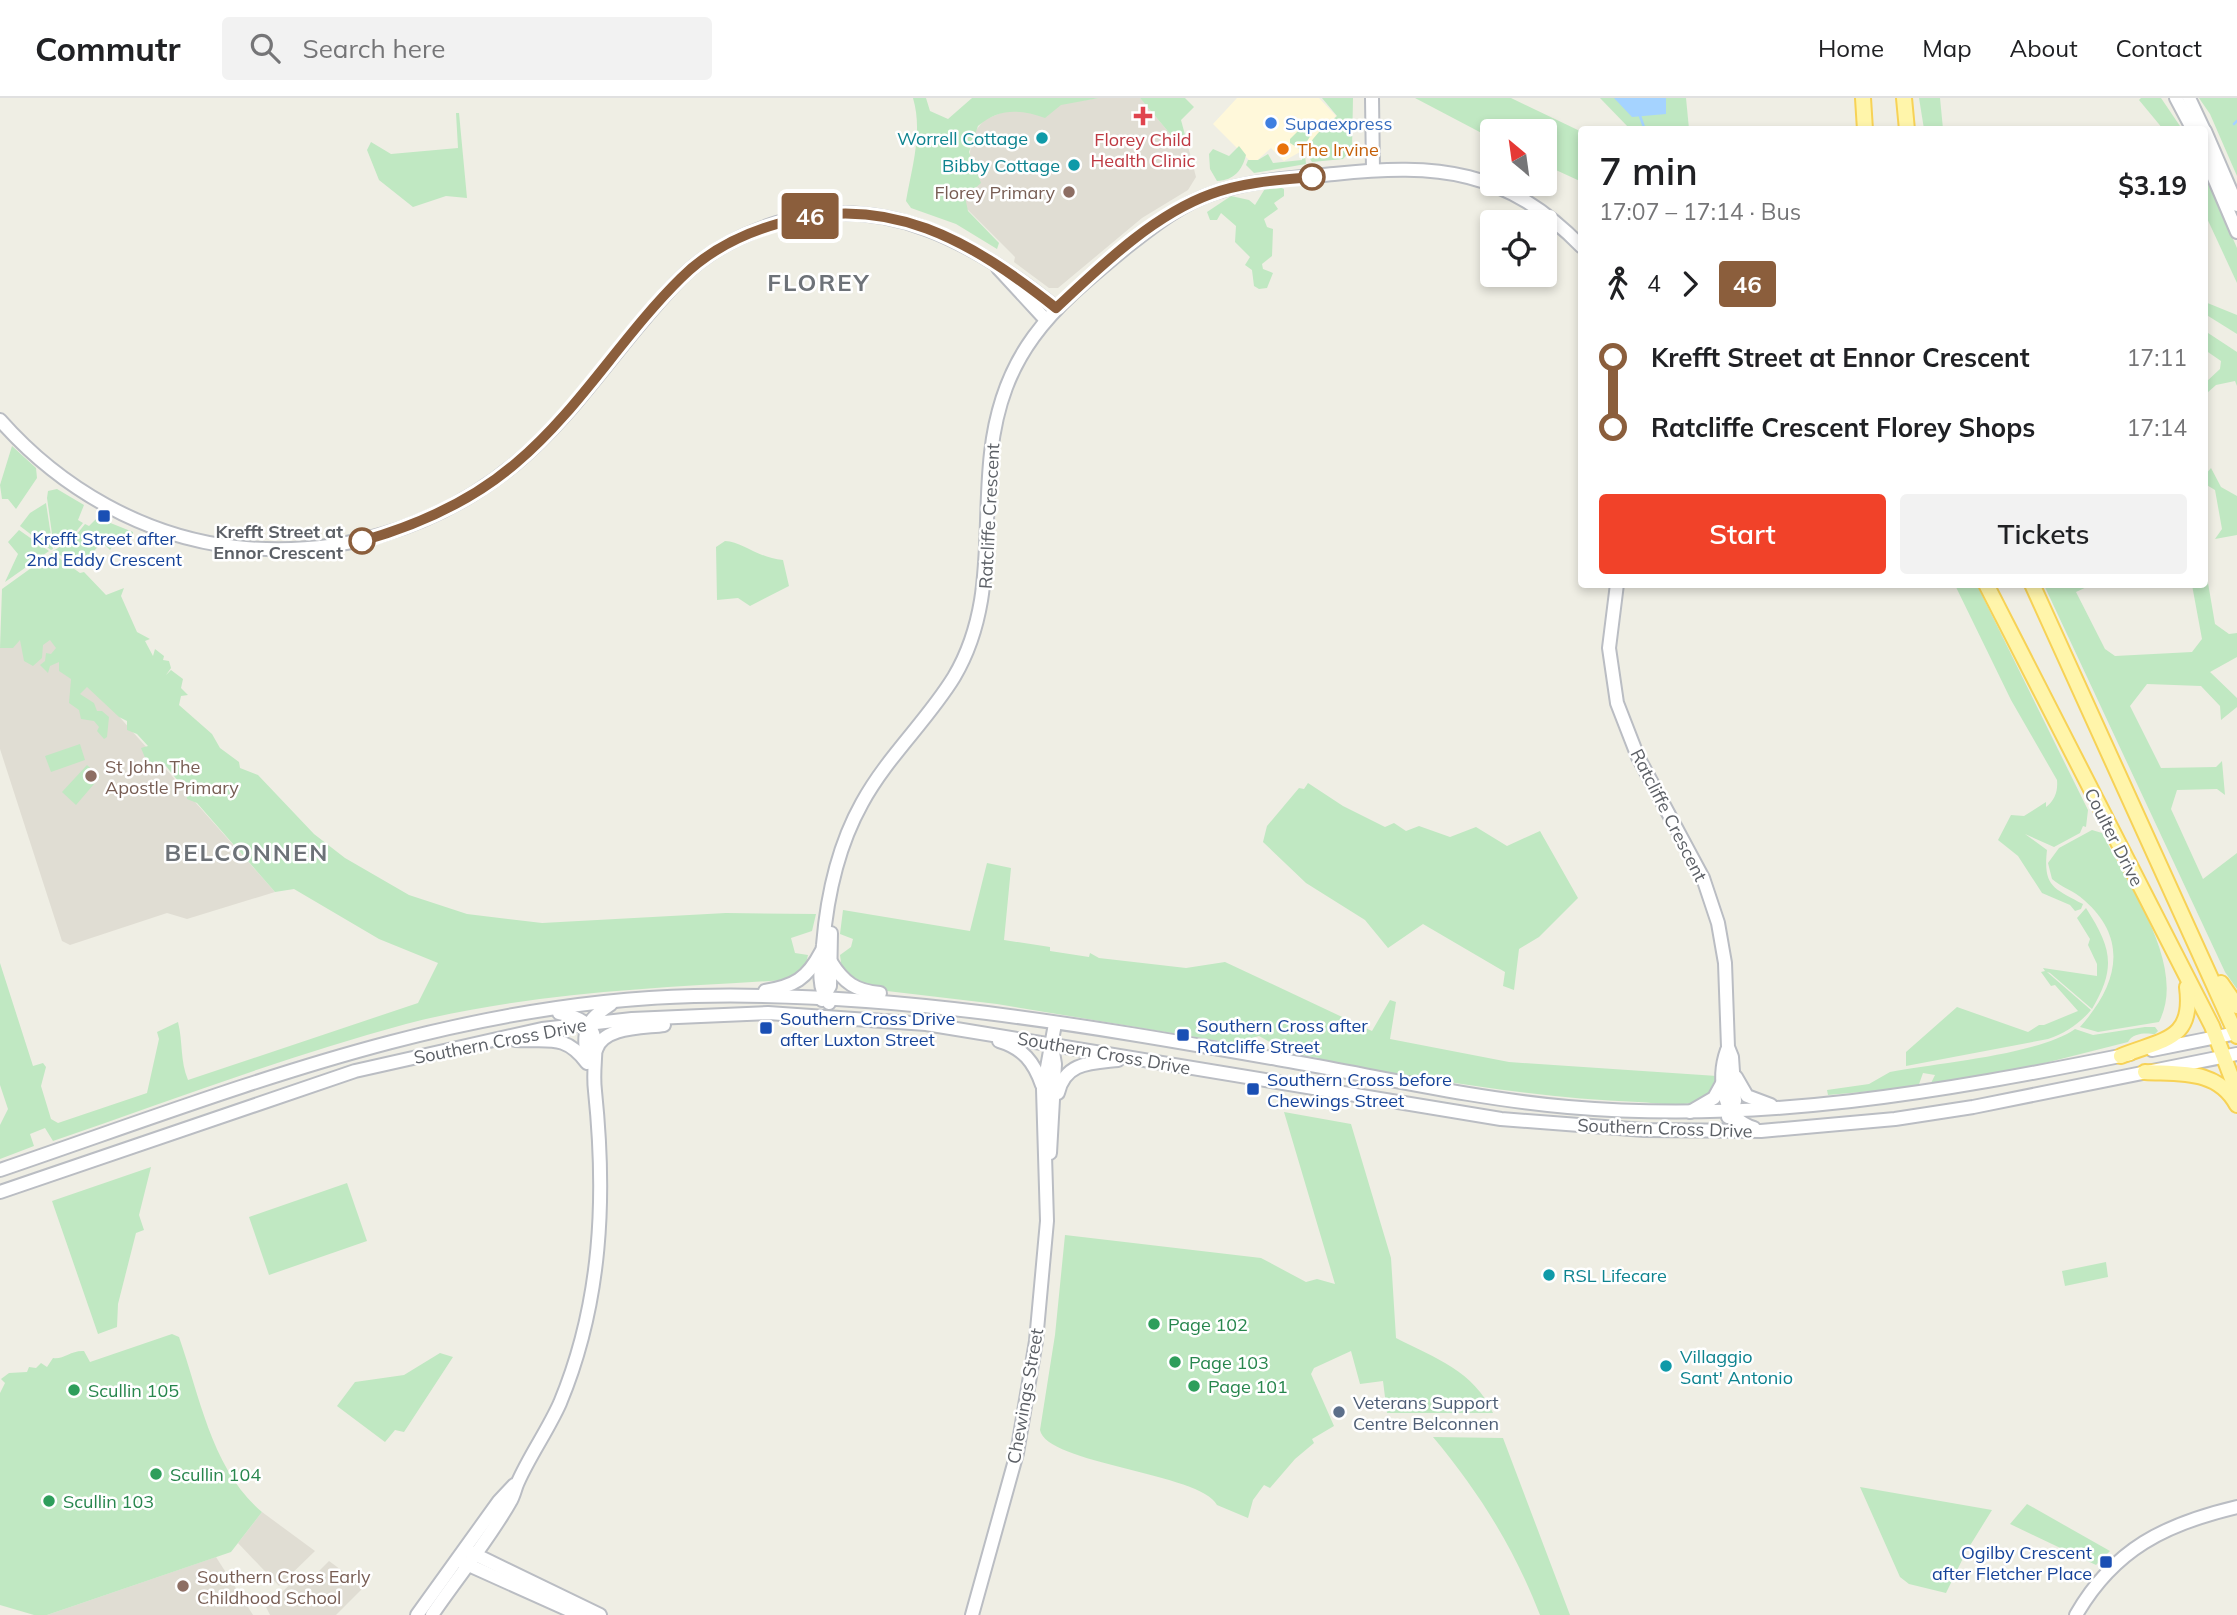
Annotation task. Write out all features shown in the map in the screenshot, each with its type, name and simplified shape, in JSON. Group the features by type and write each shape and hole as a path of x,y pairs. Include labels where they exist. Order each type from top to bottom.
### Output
{"main road":[{"path":"1371,98 1377,169"},
{"path":"1377,169 1380,98"},
{"path":"1863,98 1864,124"},
{"path":"1864,124 1869,98"},
{"path":"1904,98 1907,126"},
{"path":"2176,98 2191,126"},
{"path":"2189,98 2203,126"},
{"path":"2208,137 2237,205"},
{"path":"2208,164 2237,232"},
{"name":"Ratcliffe Crescent","path":"824,998 830,986 829,912 838,860 863,801 954,677 972,639 981,611 987,571 990,455 995,426 1019,359 1045,319 1162,219 1212,193 1258,183 1377,169 1434,170 1504,190 1548,215 1578,243"},
{"path":"0,420 24,447 105,505 184,538 254,549 302,550 355,542 398,531 458,503 517,462 557,422 681,278 722,247 757,230 820,214 867,214 907,221 925,226 971,248 1013,273 1056,308"},
{"path":"996,265 1045,319"},
{"name":"Ratcliffe Crescent","path":"1616,588 1609,648 1617,703 1638,757 1712,900 1725,963 1729,1077 1725,1101 1731,1113"},
{"name":"Coulter Drive","path":"1988,588 2216,1037 2230,1055 2237,1092"},
{"name":"Coulter Drive","path":"2034,588 2237,1034"},
{"path":"712,996 780,988 797,983 808,975 828,947 852,986 866,992 906,996 912,1004"},
{"path":"2200,953 2237,1006"},
{"path":"2121,1056 2172,1035 2185,1024 2190,1008 2186,975"},
{"name":"Southern Cross Drive","path":"0,1170 353,1050 465,1024 545,1010 688,996 824,998 912,1004 1055,1024 1504,1099 1570,1107 1689,1112 1731,1113 1894,1098 2237,1034"},
{"path":"794,1015 809,1011 824,998 834,1010 867,1012 882,1020"},
{"path":"594,1085 587,1063 584,1036 593,1016 613,1003"},
{"path":"432,1615 499,1501 517,1483 561,1401 585,1325 592,1293 601,1226 602,1168 594,1085 596,1050 588,1024 579,1016 545,1010"},
{"name":"Southern Cross Drive","path":"0,1192 355,1071 497,1039 588,1024 702,1015 794,1015 882,1020 953,1028 1305,1089 1501,1119 1593,1128 1690,1131 1761,1130 1895,1119 2230,1055"},
{"path":"596,1050 601,1040 610,1034 672,1024 687,1016"},
{"name":"Chewings Street","path":"1047,1171 1043,1089 1047,1054 1052,1045 1055,1024"},
{"path":"953,1028 1004,1042 1019,1050 1036,1066 1043,1089"},
{"path":"497,1039 560,1040 578,1051 587,1063"},
{"name":"Chewings Street","path":"972,1615 1005,1502 1026,1404 1044,1254 1047,1171 1053,1114 1055,1056 1052,1045"},
{"path":"1053,1114 1060,1086 1067,1072 1077,1065 1139,1059"},
{"path":"2145,1072 2208,1077 2220,1082 2237,1105"},
{"path":"2028,1074 2033,1094"},
{"path":"1689,1112 1714,1098 1729,1077 1747,1096 1756,1101 1768,1105 1813,1106"},
{"path":"1690,1131 1713,1128 1731,1113 1739,1122 1761,1130"},
{"path":"2076,1615 2094,1587 2137,1546 2189,1519 2237,1507"},
{"path":"417,1615 465,1557"},
{"path":"465,1557 580,1615"},
{"path":"465,1557 600,1615"}],"shaded area":[{"name":"Florey Primary","path":"1099,98 1140,98 1182,148 1188,146 1196,177 1188,190 1142,218 1058,288 1049,288 1014,262 1015,257 952,194 969,158 973,134 984,120 1003,112"},
{"path":"1237,98 1319,98 1336,116 1307,148 1284,161 1271,148 1253,164 1213,124"},
{"name":"St John The Apostle Primary","path":"41,620 68,659 275,892 187,919 167,913 70,945 62,941 0,749 0,648"},
{"path":"262,1512 315,1551 279,1586 238,1543"},
{"name":"Southern Cross Early Childhood School","path":"216,1557 253,1615 47,1615"},
{"path":"329,1561 364,1587 336,1615 270,1615 266,1607 298,1577 306,1584"}],"green space":[{"path":"913,98 926,98 930,111 948,119 972,98 1099,98 1061,105 1045,118 1010,112 994,116 978,126 969,152 981,183 965,197 968,211 999,243 997,249 956,224 911,208 906,201 917,137"},
{"path":"1140,98 1185,98 1194,107 1181,120 1188,146 1182,148"},
{"path":"1322,98 1353,98 1352,149 1343,159 1312,162 1309,155 1311,142 1337,116"},
{"path":"1415,98 1511,98 1555,119 1480,119 1480,132"},
{"path":"1600,98 1686,98 1689,126 1627,126"},
{"path":"1919,98 1940,98 1943,126 1924,126"},
{"path":"2161,98 2180,126 2161,126 2139,100"},
{"path":"2199,98 2237,98 2237,176 2210,114"},
{"path":"456,113 459,113 467,198 446,196 413,207 379,180 367,150 371,142 391,154 458,148"},
{"path":"1558,121 1578,130 1578,180 1558,171"},
{"path":"1301,128 1311,135 1304,146 1306,164 1254,173 1246,165 1248,160 1258,160 1268,154 1273,163 1302,160 1303,151 1290,143 1290,139"},
{"path":"1239,146 1246,155 1240,170 1229,179 1217,181 1210,169 1209,154 1213,149 1229,156"},
{"path":"2208,182 2237,248 2237,283 2208,220"},
{"path":"1277,186 1284,189 1284,196 1274,203 1278,209 1264,219 1267,227 1273,229 1272,256 1262,264 1263,269 1273,273 1267,288 1259,289 1254,286 1252,270 1245,265 1250,257 1235,242 1236,226 1221,213 1217,220 1210,220 1207,212 1231,196 1249,200 1255,205 1266,187"},
{"path":"2208,303 2237,315 2237,334 2208,316"},
{"path":"2208,333 2237,352 2237,386 2235,381 2216,385 2208,392 2208,380 2220,369 2221,361 2208,352"},
{"path":"12,446 36,468 37,478 16,509 8,499 2,499 0,485"},
{"path":"2211,468 2221,487 2237,496 2237,535 2215,539 2222,529 2215,490 2208,486 2208,472"},
{"path":"57,489 84,505 78,520 83,523 71,538 54,548 47,498 48,491"},
{"path":"46,503 51,550 20,526 30,513"},
{"path":"100,515 108,522 133,532 133,535 120,535 110,550 102,542 80,567 53,551 73,539 85,524 89,526"},
{"path":"19,530 49,551 5,582 18,554 8,542"},
{"path":"725,541 783,560 789,586 750,606 738,598 717,600 716,547"},
{"path":"52,553 80,573 84,572 106,595 124,588 121,596 137,632 150,639 145,641 153,656 155,649 164,656 163,660 169,661 171,668 166,675 171,670 183,679 181,688 188,695 181,696 179,705 212,734 220,748 239,762 240,768 258,775 314,834 345,858 409,895 467,914 542,923 726,913 816,914 812,931 791,938 795,953 808,955 805,968 786,980 595,993 452,1013 361,1037 273,1065 53,1141 45,1128 30,1134 34,1146 0,1159 0,1125 8,1109 0,1085 0,963 33,1066 43,1063 46,1067 41,1086 51,1119 58,1123 147,1093 159,1039 157,1032 178,1022 188,1080 418,1003 438,963 379,939 294,889 275,892 197,803 187,799 186,791 166,766 162,770 149,767 141,748 148,746 137,734 127,730 127,721 119,717 87,687 80,694 94,703 97,711 102,711 109,717 107,737 104,739 97,731 99,727 94,721 81,719 79,710 69,703 71,679 59,671 59,662 50,666 48,673 40,665 45,661 46,653 51,654 56,648 50,640 43,645 42,658 33,666 24,661 20,640 13,648 0,648 2,589"},
{"path":"2208,583 2215,624 2229,634 2237,633 2237,657 2210,672 2237,698 2237,707 2221,720 2220,706 2201,686 2147,684 2130,706 2161,768 2216,767 2222,761 2225,795 2217,789 2177,790 2171,809 2203,879 2237,853 2237,989 2225,972 2045,588 2085,588 2076,592 2105,649 2115,656 2192,652 2202,639 2193,588 2208,588"},
{"path":"1956,588 1978,588 2088,810 2086,827 2083,826 2080,833 2054,847 2025,834 2047,850 2047,871 2052,884 2083,904 2081,909 2075,911 2070,905 2042,893 2018,856 1998,840 2011,815 2024,816 2046,802 2046,807 2052,801 2057,788 2057,780 2011,700"},
{"path":"80,744 85,760 51,772 45,756"},
{"path":"87,765 100,777 76,805 62,792"},
{"path":"1308,783 1343,806 1385,827 1394,823 1406,831 1419,826 1450,837 1476,827 1507,846 1540,831 1578,898 1539,937 1519,949 1514,990 1503,986 1505,972 1423,924 1388,948 1365,920 1306,883 1263,842 1267,826 1299,788 1304,789"},
{"path":"2092,830 2102,833 2139,901 2161,951 2166,976 2166,1000 2159,1022 2098,1032 2080,1027 2103,995 2110,979 2113,947 2099,915 2080,897 2052,879 2048,863 2059,848"},
{"path":"987,863 1011,868 1004,940 1050,947 1050,951 1089,957 1090,953 1099,958 1186,968 1225,962 1372,1031 1390,1000 1396,1002 1390,1039 1509,1062 1717,1076 1707,1097 1683,1104 1598,1100 1518,1092 1318,1061 1319,1058 1295,1054 1292,1049 1279,1047 1259,1036 1249,1039 1244,1045 997,1004 870,989 861,987 842,970 840,955 851,947 853,939 840,934 843,910 970,931"},
{"path":"2086,908 2101,934 2108,957 2105,981 2092,1009 2047,972 2091,1010 2082,1020 2048,1039 1906,1066 1906,1052 1957,1007 2028,1032 2039,1025 2078,1011 2055,985 2051,986 2041,972 2045,971 2043,968 2097,976 2097,964 2088,945 2090,939 2077,918"},
{"path":"2155,1027 2158,1031 2155,1034 2137,1035 2128,1042 2033,1066 1930,1085 1935,1075 1923,1073 1918,1087 1828,1095 1827,1090 1869,1084 1890,1072 2013,1052 2058,1038 2075,1029 2093,1035"},
{"path":"1284,1112 1351,1124 1391,1258 1396,1338 1439,1359 1464,1376 1475,1386 1493,1413 1387,1413 1383,1381 1360,1384 1351,1351 1314,1368 1311,1374 1334,1426 1312,1439 1314,1443 1295,1459 1270,1488 1264,1485 1253,1500 1248,1518 1217,1505 1205,1494 1183,1485 1068,1452 1049,1442 1040,1430 1055,1335 1065,1235 1261,1258 1306,1282 1317,1279 1335,1284"},
{"path":"151,1167 139,1215 144,1230 136,1233 118,1304 117,1327 98,1334 52,1201"},
{"path":"347,1183 367,1241 269,1275 249,1217"},
{"path":"2106,1262 2108,1277 2065,1286 2062,1271"},
{"path":"172,1334 179,1337 201,1408 219,1454 245,1495 262,1512 231,1552 47,1615 34,1615 0,1605 0,1393 5,1383 1,1379 9,1373 27,1372 29,1367 36,1368 41,1363 47,1367 53,1358 75,1352 84,1351 90,1362"},
{"path":"440,1353 453,1357 404,1432 395,1430 385,1442 337,1406 355,1382 404,1375"},
{"path":"1433,1437 1503,1438 1570,1615 1540,1615 1519,1567 1494,1521"},
{"path":"1860,1487 1992,1510 1966,1552 1946,1593 1909,1584 1900,1577"},
{"path":"2027,1504 2110,1551 2096,1565 2010,1524"}],"water":[{"path":"1614,98 1666,98 1666,114 1632,117"}],"waterway":[{"path":"1640,116 1644,126"},
{"path":"2234,124 2237,121"}],"bus line":[{"name":"46","path":"362,541 398,531 458,503 517,462 557,422 681,278 715,252 757,230 820,214 892,216 925,226 971,248 1013,273 1056,308 1162,219 1186,205 1212,193 1239,186 1312,177"}],"place":[{"name":"Florey Child Health Clinic","path":"1143,116"},
{"name":"Supaexpress","path":"1271,123"},
{"name":"Worrell Cottage","path":"1042,138"},
{"name":"The Irvine","path":"1283,149"},
{"name":"Bibby Cottage","path":"1074,165"},
{"name":"Florey Primary","path":"1069,192"},
{"name":"Krefft Street after 2nd Eddy Crescent","path":"104,516"},
{"name":"Krefft Street at Ennor Crescent","path":"362,541"},
{"name":"St John The Apostle Primary","path":"91,776"},
{"name":"Southern Cross Drive after Luxton Street","path":"766,1028"},
{"name":"Southern Cross after Ratcliffe Street","path":"1183,1035"},
{"name":"Southern Cross before Chewings Street","path":"1253,1089"},
{"name":"RSL Lifecare","path":"1549,1275"},
{"name":"Page 102","path":"1154,1324"},
{"name":"Page 103","path":"1175,1362"},
{"name":"Villaggio Sant' Antonio","path":"1666,1366"},
{"name":"Page 101","path":"1194,1386"},
{"name":"Scullin 105","path":"74,1390"},
{"name":"Veterans Support Centre Belconnen","path":"1339,1412"},
{"name":"Scullin 104","path":"156,1474"},
{"name":"Scullin 103","path":"49,1501"},
{"name":"Ogilby Crescent after Fletcher Place","path":"2106,1562"},
{"name":"Southern Cross Early Childhood School","path":"183,1586"}],"district":[{"name":"FLOREY","path":"819,282"},
{"name":"BELCONNEN","path":"247,852"}]}
